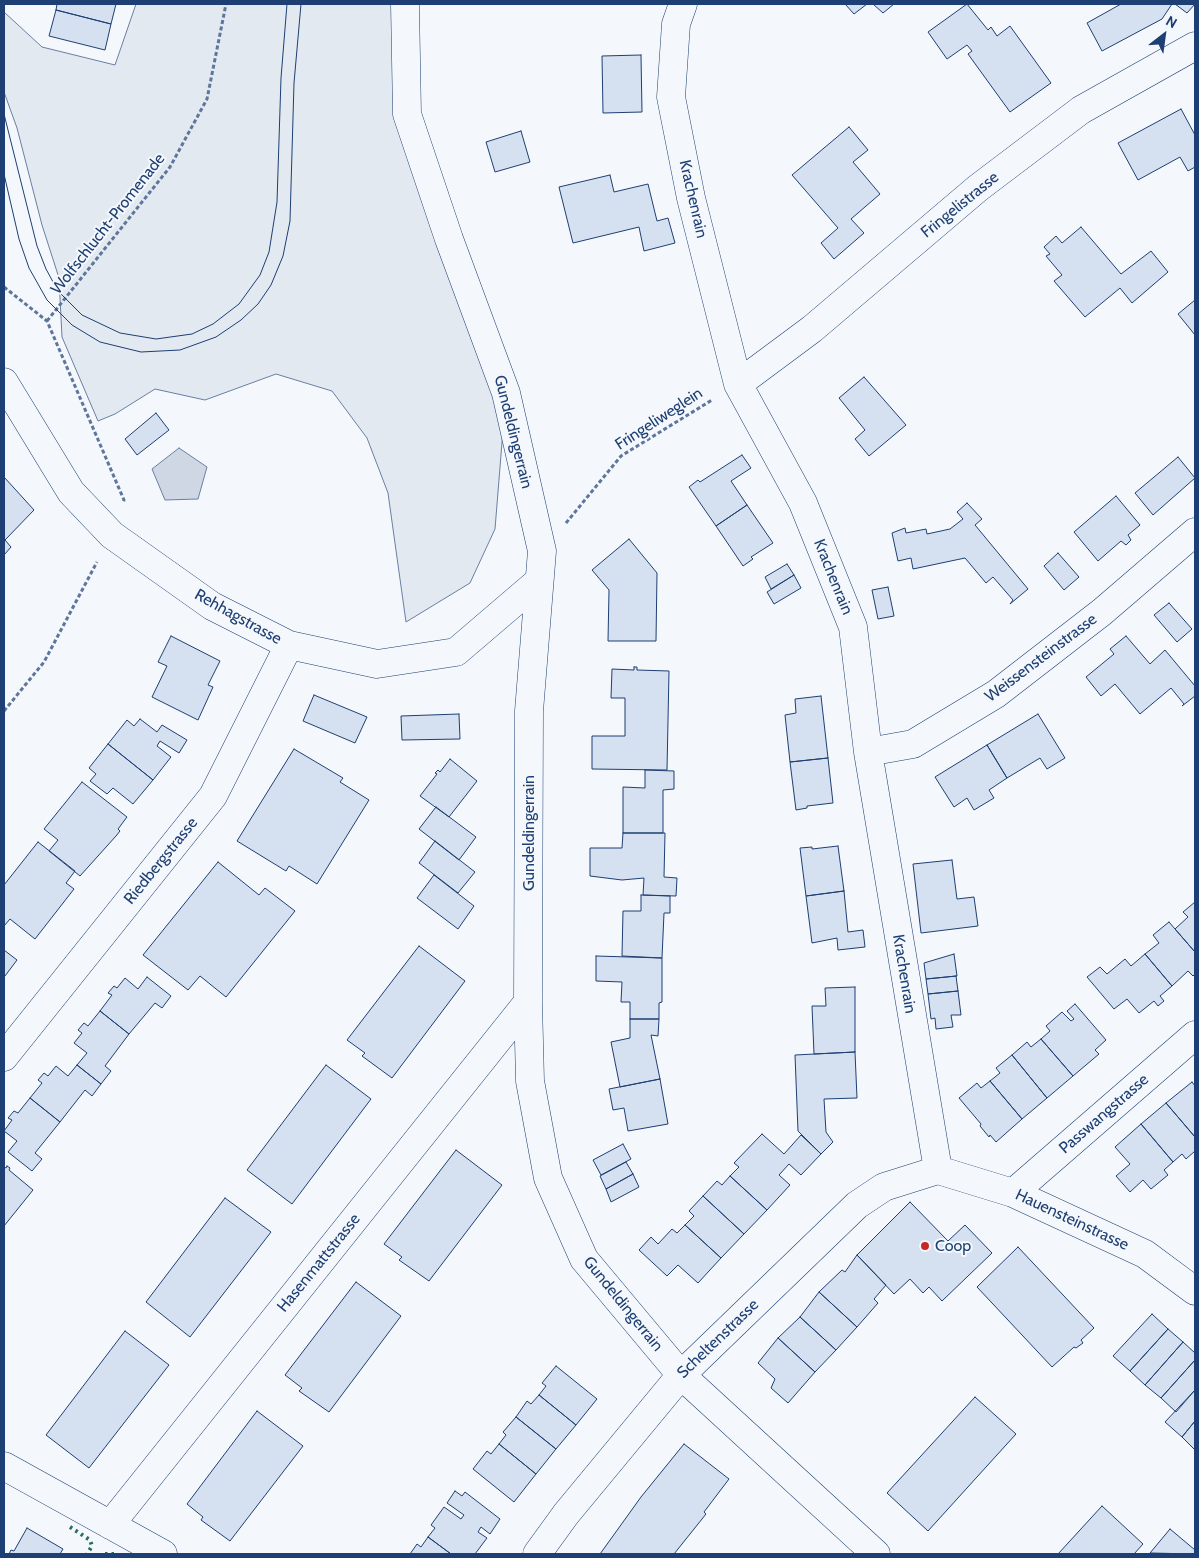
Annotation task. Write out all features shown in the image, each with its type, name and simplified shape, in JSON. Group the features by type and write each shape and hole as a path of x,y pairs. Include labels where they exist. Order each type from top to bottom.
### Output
{"street":[{"name":"Gundeldingerrain","path":"405,4 407,114 449,239 506,393 542,551 529,711 528,1002 530,1081 548,1178 584,1259 681,1375 876,1554"},
{"name":"Krachenrain","path":"683,4 676,24 671,97 691,198 738,384 803,503 853,627 868,752 938,1170"},
{"name":"Fringelistrasse","path":"738,384 812,329 978,188 1081,110 1195,46"},
{"name":"Rehhagstrasse","path":"4,383 71,492 112,535 212,606 289,645 377,664 456,652 540,582"},
{"name":"Weissensteinstrasse","path":"868,752 913,744 996,694 1102,612 1195,532"},
{"name":"Riedbergstrasse","path":"4,1057 213,796 289,645"},
{"name":"Hasenmattstrasse","path":"110,1524 528,1002"},
{"name":"Passwangstrasse","path":"1013,1193 1195,1035"},
{"name":"Hauensteinstrasse","path":"938,1170 1013,1193 1146,1254 1195,1291"},
{"name":"Scheltenstrasse","path":"537,1554 566,1514 681,1375 857,1205 884,1187 938,1170"},
{"path":"4,1466 163,1554"}],"path":[{"name":"Wolfschlucht-Promenade","path":"48,321 170,167 207,99 226,4"},
{"path":"4,287 48,321 124,500 112,535 44,662 4,711"},
{"name":"Fringeliweglein","path":"542,551 621,456 738,384"}],"shaded area":[{"path":"136,4 405,4 407,114 506,393 495,529 470,583 406,622 388,493 367,438 332,391 276,374 205,400 155,389 115,414 98,421 62,337 59,278 42,225 17,128 4,92 4,12 42,47 115,65"},
{"path":"179,448 207,467 198,499 165,500 152,469"}],"building":[{"path":"57,4 116,4 111,24 56,10"},
{"path":"845,4 867,4 854,14"},
{"path":"873,4 894,4 883,13"},
{"path":"967,4 988,30 991,27 997,36 1010,26 1051,83 1010,112 968,54 972,51 967,45 947,59 928,32"},
{"path":"1121,4 1172,4 1162,19 1102,51 1087,23"},
{"path":"1175,4 1195,4 1187,13"},
{"path":"56,10 111,24 105,50 49,36"},
{"path":"641,55 642,112 603,113 602,56"},
{"path":"1181,109 1195,135 1195,167 1188,171 1180,157 1138,180 1118,143"},
{"path":"849,127 868,150 853,162 880,194 851,219 864,233 834,259 821,243 838,228 792,175"},
{"path":"521,131 530,162 495,172 486,142"},
{"path":"610,175 614,192 648,184 657,221 668,218 675,243 644,251 639,227 573,243 559,187"},
{"path":"1081,227 1121,274 1151,251 1168,272 1132,303 1120,288 1085,317 1054,281 1062,275 1046,256 1050,254 1044,247 1056,236 1062,243"},
{"path":"1195,300 1195,335 1178,314"},
{"path":"864,377 906,425 869,456 855,439 865,430 839,398"},
{"path":"156,413 169,430 137,455 125,439"},
{"path":"742,455 751,468 731,481 747,505 716,526 689,487"},
{"path":"1178,457 1195,478 1153,515 1135,493"},
{"path":"4,477 34,510 5,540 11,547 4,555"},
{"path":"1116,496 1140,525 1128,535 1131,540 1126,545 1121,541 1098,561 1074,532"},
{"path":"967,503 982,519 975,525 1028,589 1010,604 1013,600 993,577 986,583 965,558 913,569 911,558 898,561 892,533 905,528 906,533 926,529 927,534 950,529 963,519 957,512"},
{"path":"747,505 773,543 751,557 753,559 743,566 716,526"},
{"path":"629,539 657,573 656,641 608,641 609,590 592,570"},
{"path":"1058,553 1079,577 1064,590 1044,566"},
{"path":"787,564 794,575 771,589 765,577"},
{"path":"794,575 801,588 774,604 767,592"},
{"path":"888,587 894,616 878,619 872,590"},
{"path":"1169,603 1192,629 1177,642 1154,615"},
{"path":"171,636 220,661 208,685 213,687 198,720 152,697 167,666 158,662"},
{"path":"1126,636 1150,664 1165,650 1195,686 1195,696 1182,706 1184,704 1171,688 1140,714 1115,684 1101,696 1086,677 1114,654 1110,649"},
{"path":"634,667 637,667 637,670 669,671 667,770 592,769 592,736 625,736 625,698 611,698 612,669 634,670"},
{"path":"314,695 367,717 355,743 303,721"},
{"path":"821,696 828,758 790,762 785,715 796,713 795,699"},
{"path":"459,714 460,739 402,740 401,716"},
{"path":"1038,714 1065,758 1047,769 1040,758 1007,778 987,745"},
{"path":"140,719 157,732 162,725 187,740 179,753 160,741 157,746 171,757 153,780 108,744 127,720 134,726"},
{"path":"108,744 153,780 133,804 113,788 107,794 90,781 96,774 89,768"},
{"path":"987,745 1007,778 989,790 994,798 974,810 967,798 954,807 935,777"},
{"path":"294,749 343,778 340,782 369,800 317,884 289,866 286,871 237,841"},
{"path":"828,758 833,803 807,806 807,808 796,810 790,762"},
{"path":"450,759 477,781 449,817 420,796 437,774 435,773 438,770 440,772"},
{"path":"645,770 674,771 674,789 663,790 663,833 623,833 623,787 645,788"},
{"path":"82,782 127,817 118,829 120,831 80,876 49,851 58,840 44,829"},
{"path":"436,807 476,837 459,860 419,829"},
{"path":"623,833 665,833 664,877 677,878 676,896 643,895 644,878 622,880 590,876 590,848 622,848"},
{"path":"435,841 475,872 458,893 419,863"},
{"path":"38,842 75,871 66,883 74,889 35,939 10,919 4,926 4,885"},
{"path":"838,846 844,891 806,896 800,848 812,847 812,849"},
{"path":"952,860 957,899 974,897 978,926 921,933 913,864"},
{"path":"218,862 259,895 265,888 295,911 226,997 200,976 188,990 143,955"},
{"path":"434,875 474,906 458,929 417,898"},
{"path":"844,891 848,932 863,930 865,947 838,950 837,938 812,943 806,896"},
{"path":"641,895 670,896 670,913 664,913 662,958 622,956 623,911 641,911"},
{"path":"1195,902 1195,952 1175,929 1188,917 1183,912"},
{"path":"1169,922 1195,952 1195,974 1193,976 1188,971 1172,986 1145,954 1159,943 1153,935"},
{"path":"419,946 465,981 392,1078 362,1056 365,1053 347,1040"},
{"path":"4,950 17,960 5,976 4,975"},
{"path":"954,954 957,976 926,979 924,963"},
{"path":"1145,954 1172,986 1160,996 1164,1001 1158,1006 1154,1001 1139,1013 1127,999 1114,1009 1087,977 1100,967 1107,974 1125,959 1131,966"},
{"path":"596,956 662,958 662,1002 659,1003 659,1019 630,1019 630,1002 621,1002 622,982 596,981"},
{"path":"956,976 958,991 928,994 926,979"},
{"path":"147,977 171,996 162,1008 155,1003 129,1034 100,1011 112,995 108,993 114,986 117,988 125,978 138,989"},
{"path":"855,987 855,1052 814,1054 812,1006 826,1006 825,988"},
{"path":"958,991 961,1015 951,1015 953,1027 936,1029 935,1018 931,1019 928,994"},
{"path":"1075,1004 1106,1040 1095,1050 1099,1054 1073,1076 1041,1039 1050,1031 1046,1026 1062,1012 1071,1021 1074,1019 1067,1011"},
{"path":"100,1011 129,1034 105,1066 111,1071 101,1084 77,1065 87,1053 74,1043 82,1033 78,1030 84,1023 88,1026"},
{"path":"630,1019 659,1019 658,1036 651,1035 660,1079 620,1087 611,1042 630,1038"},
{"path":"1041,1039 1073,1076 1047,1098 1012,1055 1027,1042 1031,1047"},
{"path":"855,1052 857,1098 824,1099 826,1132 833,1142 821,1154 798,1131 795,1055"},
{"path":"1012,1055 1047,1098 1022,1119 990,1081 1000,1073 996,1068"},
{"path":"77,1065 101,1084 92,1096 85,1090 60,1122 30,1098 42,1083 38,1080 44,1073 48,1076 56,1066 68,1076"},
{"path":"326,1065 371,1099 292,1204 247,1170"},
{"path":"660,1079 668,1124 628,1131 624,1108 613,1110 609,1089"},
{"path":"990,1081 1022,1119 996,1142 990,1135 989,1137 980,1126 981,1124 959,1098 977,1083 981,1088"},
{"path":"1192,1082 1195,1086 1195,1137 1166,1103"},
{"path":"30,1098 60,1122 35,1153 42,1159 32,1171 8,1152 17,1141 4,1131 12,1120 8,1118 14,1111 18,1113"},
{"path":"1166,1103 1195,1137 1195,1151 1186,1159 1182,1154 1173,1162 1141,1124"},
{"path":"1141,1124 1173,1162 1164,1170 1168,1175 1151,1189 1143,1180 1130,1192 1116,1176 1130,1164 1115,1147"},
{"path":"762,1134 784,1154 801,1135 821,1154 801,1175 789,1164 779,1175 790,1185 767,1210 730,1176 739,1167 734,1163"},
{"path":"623,1144 631,1159 601,1175 593,1160"},
{"path":"456,1150 502,1185 429,1281 399,1260 402,1257 384,1244"},
{"path":"626,1162 633,1174 606,1189 600,1176"},
{"path":"7,1166 10,1168 9,1170 33,1190 4,1226 4,1167 6,1168"},
{"path":"633,1174 639,1187 611,1202 606,1189"},
{"path":"730,1176 767,1210 744,1234 703,1196 717,1181 722,1185"},
{"path":"703,1196 744,1234 721,1258 685,1225 694,1216 689,1211"},
{"path":"225,1198 271,1232 190,1337 146,1302"},
{"path":"910,1202 948,1241 965,1225 992,1253 942,1301 929,1287 923,1293 910,1279 894,1294 857,1255"},
{"path":"685,1225 721,1258 698,1283 678,1265 667,1276 639,1250 651,1237 658,1244 672,1229 677,1233"},
{"path":"1018,1247 1094,1328 1081,1340 1083,1343 1076,1348 1074,1347 1052,1367 977,1287"},
{"path":"857,1255 886,1285 874,1299 878,1303 857,1327 819,1292 842,1270 845,1272"},
{"path":"356,1282 401,1316 329,1412 299,1391 302,1388 285,1375"},
{"path":"819,1292 857,1327 836,1350 800,1317"},
{"path":"1152,1314 1168,1329 1130,1371 1113,1356"},
{"path":"800,1317 836,1350 815,1372 778,1338"},
{"path":"1168,1329 1183,1342 1145,1385 1130,1371"},
{"path":"125,1331 169,1365 89,1468 46,1435"},
{"path":"778,1338 815,1372 788,1403 771,1388 775,1379 758,1363"},
{"path":"1183,1342 1195,1353 1195,1360 1161,1398 1145,1385"},
{"path":"1195,1360 1195,1390 1176,1412 1161,1398"},
{"path":"556,1366 597,1399 576,1425 539,1395 546,1386 542,1383"},
{"path":"1195,1390 1195,1421 1182,1437 1165,1422"},
{"path":"539,1395 576,1425 556,1449 516,1417 527,1401 531,1404"},
{"path":"975,1397 1016,1434 928,1531 887,1493"},
{"path":"257,1411 303,1446 230,1541 201,1520 203,1517 187,1504"},
{"path":"516,1417 556,1449 536,1474 499,1444 506,1435 503,1432"},
{"path":"1195,1421 1195,1450 1182,1437"},
{"path":"499,1444 536,1474 514,1502 473,1469 487,1451 491,1454"},
{"path":"684,1444 729,1479 704,1512 706,1514 674,1554 600,1554 641,1497"},
{"path":"455,1491 462,1496 465,1492 500,1519 490,1534 481,1527 478,1532 487,1538 475,1554 451,1554 428,1537 435,1528 431,1525 444,1507 461,1519 464,1515 447,1503"},
{"path":"1102,1506 1143,1544 1134,1554 1058,1554"},
{"path":"27,1528 63,1549 60,1554 9,1554 11,1550 14,1551"},
{"path":"1170,1529 1195,1550 1195,1554 1150,1553"},
{"path":"428,1537 451,1554 410,1554 417,1544 421,1547"}],"tram line":[{"path":"4,114 37,246 46,269 58,291 82,315 120,333 156,339 192,334 213,324 239,304 260,275 269,252 277,202 281,78 287,4"},
{"path":"4,174 19,239 29,268 47,300 72,325 100,342 141,352 180,350 216,337 241,320 258,304 271,285 283,256 290,221 294,83 301,4"}],"hedge":[{"path":"70,1527 90,1540 92,1546 87,1554"},
{"path":"105,1554 115,1554"}],"place":[{"name":"Coop","path":"925,1246"}]}
